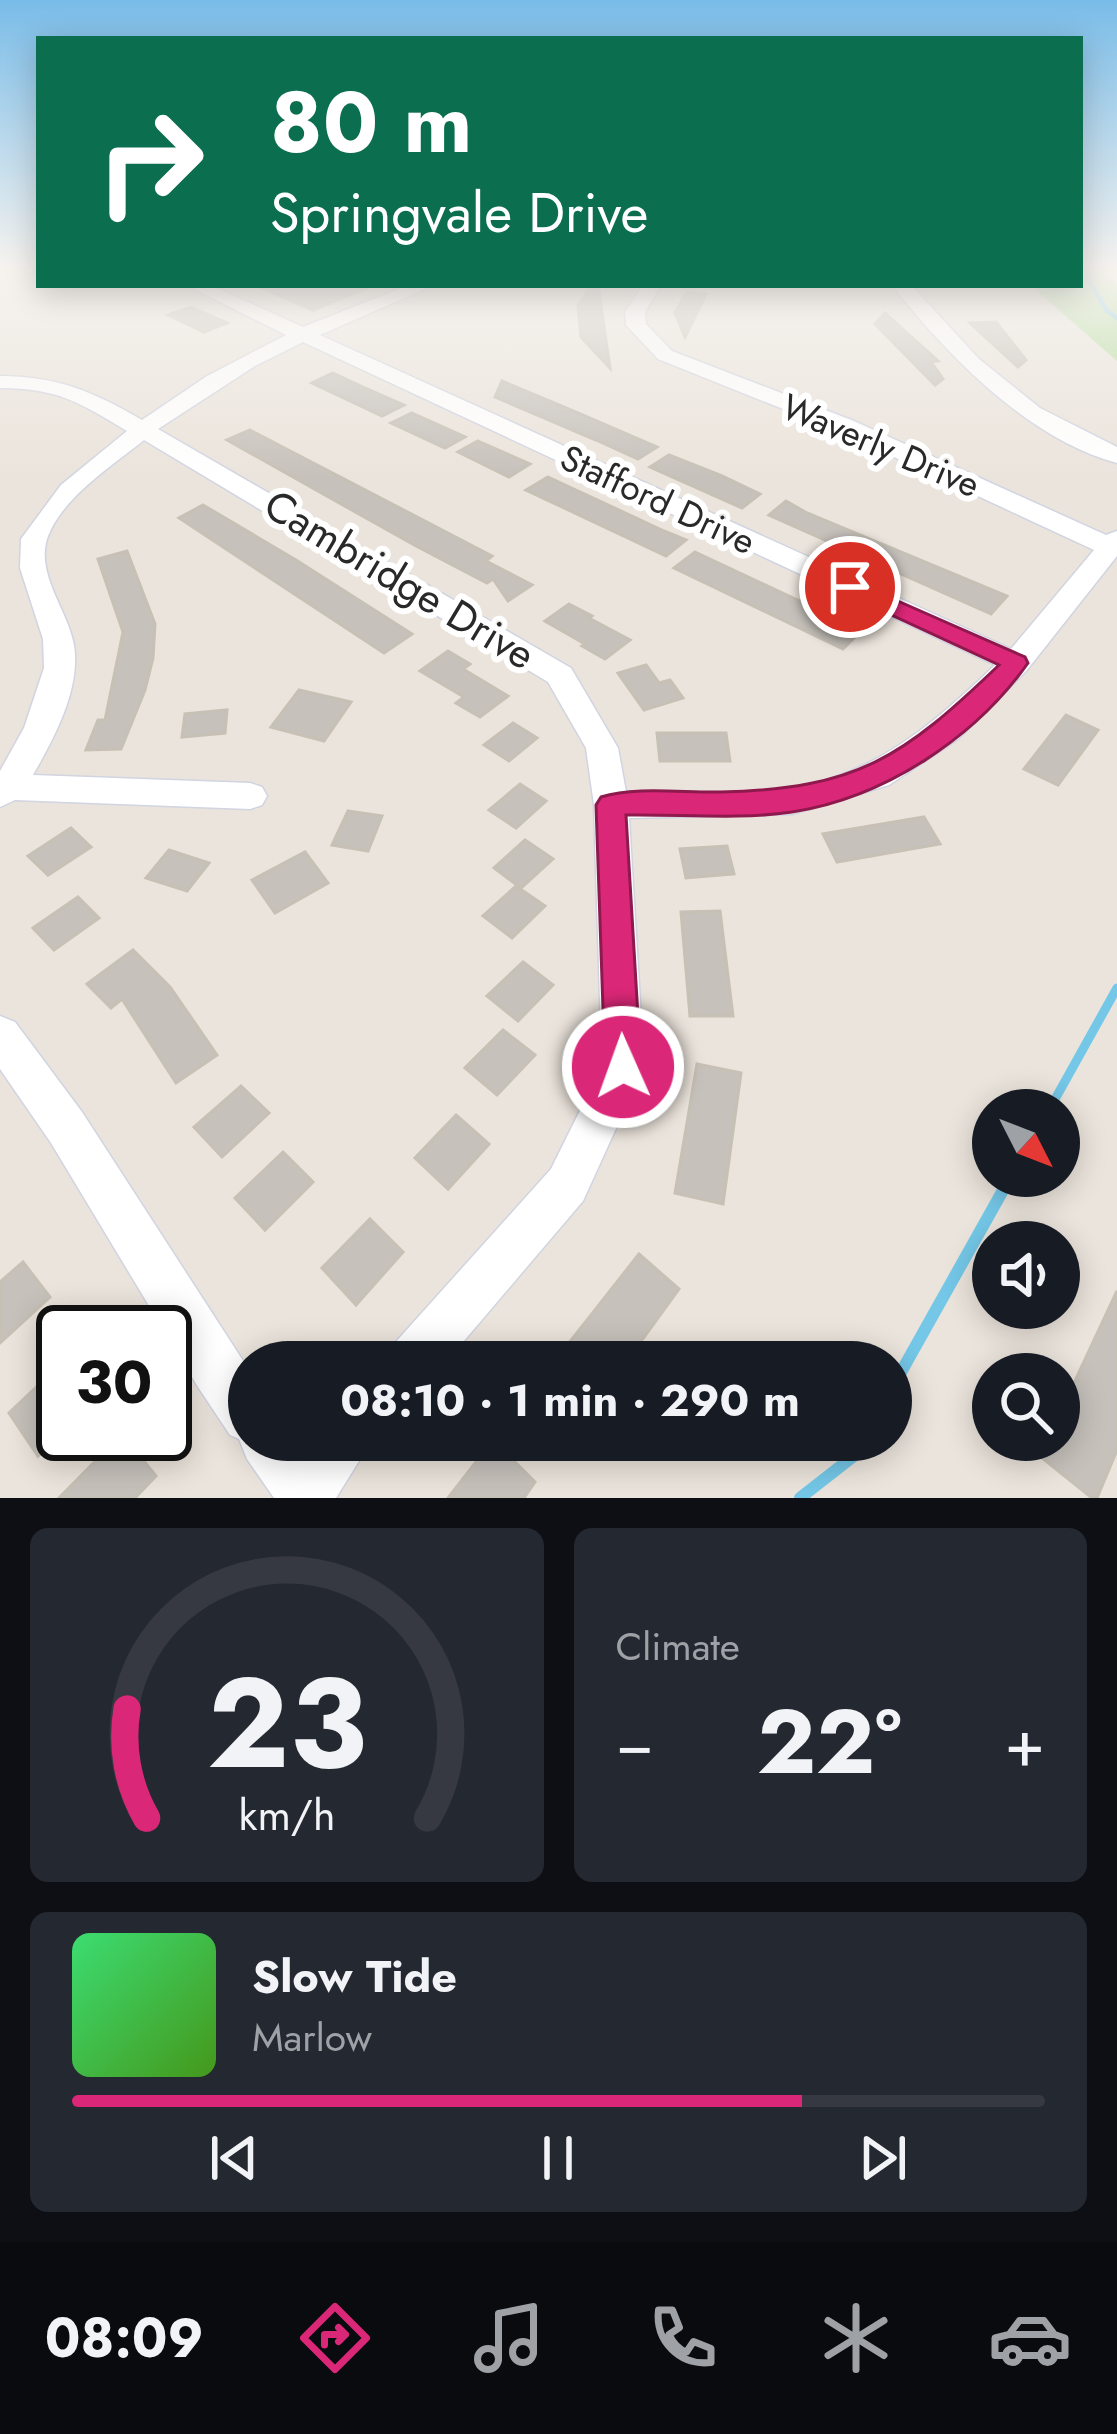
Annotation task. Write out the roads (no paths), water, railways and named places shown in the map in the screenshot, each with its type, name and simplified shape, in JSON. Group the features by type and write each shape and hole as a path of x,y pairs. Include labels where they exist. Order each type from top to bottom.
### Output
{"street":[{"path":"250,796 4,791 52,695 60,653 34,571 32,544 43,516 81,476 242,364 297,338"},
{"name":"Stafford Drive","path":"305,338 1016,663"},
{"name":"Waverly Drive","path":"648,338 665,356 846,426 1113,543"},
{"path":"949,338 1032,413 1117,456"},
{"name":"Cambridge Drive","path":"0,382 60,385 148,430 560,675 602,748 611,805 623,1067 567,1184 430,1341"},
{"path":"611,805 792,801 877,776 947,731 1016,663 1113,543"},
{"path":"0,1035 51,1099 228,1386"},
{"path":"281,1461 305,1494 329,1461"}],"waterway":[{"path":"1061,1089 1117,988"},
{"path":"912,1353 999,1197"},
{"path":"800,1498 847,1461"}]}
